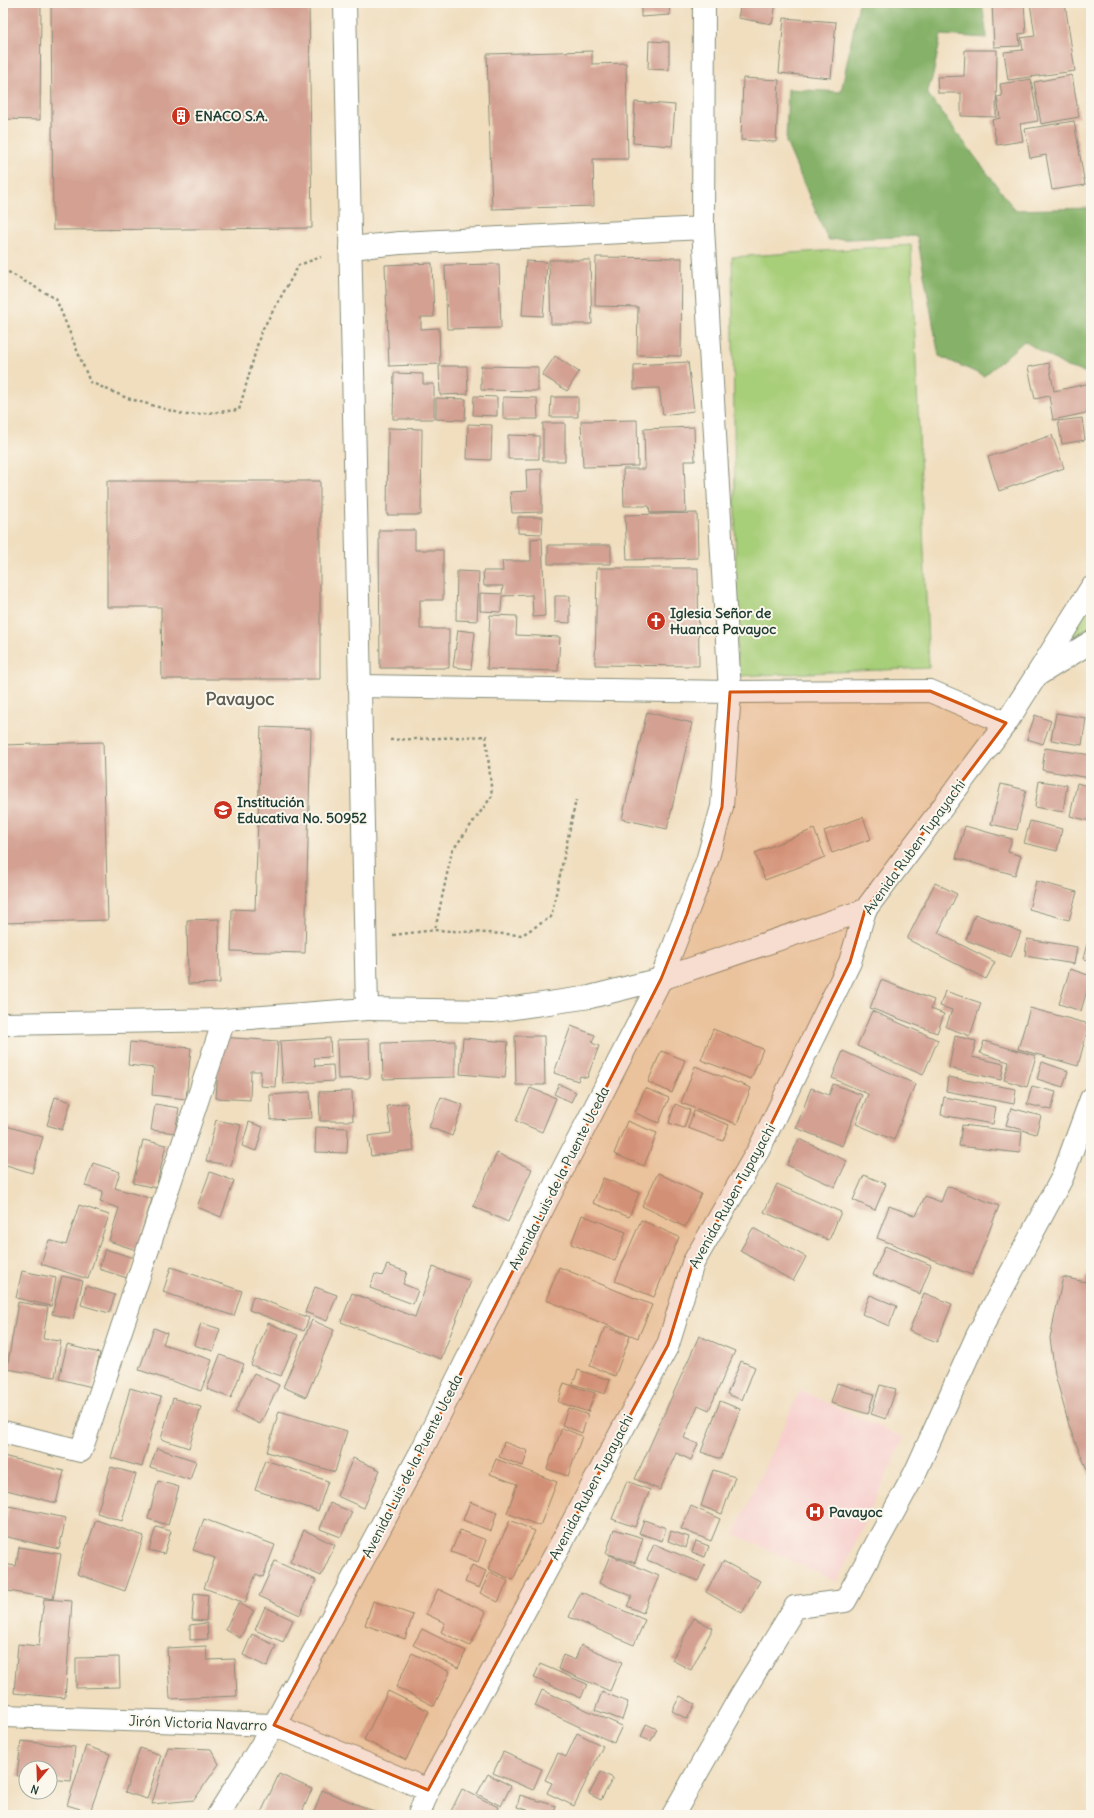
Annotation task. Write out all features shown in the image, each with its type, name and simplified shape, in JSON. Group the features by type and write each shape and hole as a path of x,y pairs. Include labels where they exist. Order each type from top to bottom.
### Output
{"street":[{"path":"345,3 367,1010"},
{"name":"Avenida Luis de la Puente Uceda","path":"218,1815 274,1725 422,1450 532,1230 661,979 706,861 722,807 730,692 703,228 704,3"},
{"path":"350,248 400,243 703,228"},
{"name":"Avenida Ruben Tupayachi","path":"419,1815 428,1790 668,1345 693,1263 766,1135 850,962 865,910 1006,723 1091,588"},
{"path":"1036,676 1091,642"},
{"path":"359,686 730,692 930,691 1006,723"},
{"path":"3,1024 224,1020 367,1010 494,1011 590,997 661,979 865,910"},
{"path":"3,1432 81,1451 224,1020"},
{"path":"672,1815 740,1697 795,1607 845,1601 915,1473 977,1336 1062,1178 1091,1099"},
{"name":"Jirón Victoria Navarro","path":"3,1716 274,1725 428,1790"}],"path":[{"path":"3,269 56,299 90,382 127,398 186,415 239,410 261,332 299,265 350,248"},
{"path":"389,740 486,736 492,796 452,851 435,930"},
{"path":"392,936 435,930 522,935 551,917 576,800"}],"highlighted area":[{"path":"930,691 1006,723 865,910 850,962 759,1149 693,1263 668,1345 428,1790 274,1725 422,1450 661,979 687,914 722,807 730,692"}],"shaded area":[{"path":"800,1390 904,1438 837,1582 734,1534"}],"green space":[{"path":"859,3 982,3 987,38 941,35 933,75 927,93 1015,210 1091,208 1091,374 1067,367 1024,341 984,376 939,356 917,236 828,240 786,142 788,89 841,92"},
{"path":"911,245 929,668 737,676 732,257"},
{"path":"1091,594 1091,638 1046,665"}],"building":[{"path":"3,3 41,3 40,120 3,119"},
{"name":"ENACO S.A.","path":"51,3 309,3 312,228 53,230"},
{"path":"641,3 669,3 670,15 641,17"},
{"path":"741,3 776,4 772,24 738,18"},
{"path":"992,3 1024,3 1026,33 1019,34 1020,46 994,47"},
{"path":"1030,3 1065,3 1075,71 1008,80 1004,52 1023,50 1021,38 1035,36"},
{"path":"784,18 836,22 831,78 779,73"},
{"path":"649,41 669,42 669,70 648,69"},
{"path":"965,50 997,50 996,117 961,116 961,93 938,93 937,77 964,76"},
{"path":"592,51 592,64 626,63 628,159 593,159 594,206 492,209 487,54"},
{"path":"1072,75 1079,117 1041,124 1034,82"},
{"path":"743,78 779,80 776,142 741,140"},
{"path":"1031,79 1038,121 1020,124 1023,141 997,145 992,120 1000,118 997,97 1002,96 1000,84"},
{"path":"635,102 675,105 672,146 633,143"},
{"path":"1074,121 1085,185 1052,190 1046,155 1030,158 1025,129"},
{"path":"596,257 682,258 681,356 637,355 638,307 595,306"},
{"path":"549,260 590,260 592,324 551,324"},
{"path":"526,261 547,262 543,316 522,315"},
{"path":"432,263 434,317 421,317 421,329 439,328 440,364 389,366 385,265"},
{"path":"499,264 501,328 447,329 445,265"},
{"path":"555,356 579,372 567,391 542,375"},
{"path":"688,362 694,411 663,415 659,388 634,389 634,365"},
{"path":"1049,363 1054,391 1091,383 1091,412 1053,420 1049,396 1035,399 1028,367"},
{"path":"439,366 467,366 468,394 440,395"},
{"path":"481,366 538,367 538,391 481,390"},
{"path":"394,373 423,374 423,384 434,384 434,419 393,419"},
{"path":"474,396 497,397 497,416 473,415"},
{"path":"503,397 537,398 538,419 503,419"},
{"path":"551,397 578,397 578,417 550,417"},
{"path":"436,398 466,399 465,420 436,419"},
{"path":"1082,418 1085,440 1062,444 1058,421"},
{"path":"637,420 638,466 583,467 581,421"},
{"path":"543,423 565,423 565,461 543,461"},
{"path":"468,424 492,425 491,460 467,459"},
{"path":"694,427 695,461 684,461 686,512 650,513 649,506 624,506 623,469 645,469 644,429"},
{"path":"388,428 422,429 421,515 387,515"},
{"path":"508,435 539,436 539,459 508,459"},
{"path":"1052,435 1064,468 999,491 988,457"},
{"path":"542,469 542,512 512,513 510,492 527,491 526,470"},
{"path":"107,481 320,481 320,679 162,679 161,607 107,607"},
{"path":"697,513 698,558 627,560 625,515"},
{"path":"518,517 543,517 542,534 518,533"},
{"path":"379,530 415,530 415,550 443,550 443,600 420,600 420,629 449,629 449,668 380,668"},
{"path":"542,538 545,616 533,617 532,595 502,596 501,612 480,611 480,593 502,594 503,586 484,586 483,571 503,571 502,561 531,561 531,539"},
{"path":"548,545 611,545 611,564 548,564"},
{"path":"597,568 698,568 699,666 595,665"},
{"path":"457,571 479,572 477,621 456,620"},
{"path":"555,596 570,596 570,623 555,622"},
{"path":"490,615 517,616 516,635 560,637 558,671 487,669"},
{"path":"458,630 475,632 471,669 453,667"},
{"path":"647,712 692,723 667,829 622,819"},
{"path":"1056,713 1086,718 1082,745 1051,740"},
{"path":"1035,715 1051,721 1043,744 1027,739"},
{"path":"261,727 311,729 305,953 231,951 232,909 255,910"},
{"path":"103,742 108,920 3,923 3,745"},
{"path":"1045,748 1091,755 1090,778 1042,770"},
{"path":"1039,781 1067,785 1063,812 1035,807"},
{"path":"1077,783 1091,787 1090,821 1070,816"},
{"path":"1001,784 1026,790 1017,830 991,824"},
{"path":"863,817 871,839 832,853 824,831"},
{"path":"1030,821 1062,829 1057,851 1024,843"},
{"path":"965,826 1012,839 1008,852 1021,856 1015,875 956,858"},
{"path":"814,829 825,857 765,880 755,853"},
{"path":"1036,881 1077,892 1069,920 1029,909"},
{"path":"935,883 957,894 938,933 995,962 986,979 907,939"},
{"path":"975,914 1021,932 1011,957 966,940"},
{"path":"219,919 220,983 188,984 187,920"},
{"path":"1027,939 1077,947 1074,964 1025,956"},
{"path":"1087,944 1091,945 1091,961 1083,959"},
{"path":"1070,969 1091,976 1081,1011 1059,1004"},
{"path":"881,980 934,1000 931,1009 944,1014 937,1033 870,1008"},
{"path":"945,991 981,1003 970,1036 946,1027 952,1010 940,1006"},
{"path":"1030,1008 1089,1024 1078,1066 1018,1049"},
{"path":"872,1011 938,1040 923,1075 857,1046"},
{"path":"571,1026 595,1035 592,1043 599,1046 587,1078 580,1076 578,1081 554,1073"},
{"path":"713,1029 763,1049 751,1079 701,1060"},
{"path":"515,1036 544,1036 545,1085 516,1085"},
{"path":"955,1036 976,1041 972,1057 1004,1064 1001,1080 949,1068"},
{"path":"220,1037 278,1041 275,1087 260,1086 261,1071 251,1071 250,1100 216,1098"},
{"path":"330,1038 331,1057 314,1058 315,1066 333,1065 334,1081 283,1084 280,1041"},
{"path":"463,1038 508,1042 505,1078 460,1074"},
{"path":"369,1039 370,1078 338,1079 337,1040"},
{"path":"455,1041 455,1077 383,1079 382,1043"},
{"path":"984,1041 1036,1056 1027,1087 1004,1080 1009,1062 980,1053"},
{"path":"130,1042 191,1048 186,1099 152,1095 154,1068 128,1065"},
{"path":"661,1051 685,1060 672,1093 648,1082"},
{"path":"843,1051 915,1084 894,1140 856,1124 868,1094 832,1078"},
{"path":"1042,1062 1068,1071 1063,1087 1037,1079"},
{"path":"695,1066 751,1088 737,1124 681,1103"},
{"path":"948,1077 1016,1089 1014,1104 946,1091"},
{"path":"559,1084 576,1092 571,1102 554,1094"},
{"path":"833,1084 862,1095 842,1146 796,1128 811,1088 829,1095"},
{"path":"1032,1086 1056,1092 1051,1110 1027,1104"},
{"path":"530,1088 556,1098 542,1132 516,1121"},
{"path":"645,1088 669,1098 659,1123 635,1113"},
{"path":"352,1091 353,1121 320,1121 319,1092"},
{"path":"310,1092 312,1118 271,1120 270,1095"},
{"path":"55,1097 71,1102 62,1130 47,1125"},
{"path":"441,1097 463,1105 452,1136 429,1127"},
{"path":"944,1097 996,1107 993,1124 941,1115"},
{"path":"407,1103 414,1150 371,1156 368,1136 391,1133 387,1106"},
{"path":"155,1104 179,1108 175,1133 151,1130"},
{"path":"675,1104 690,1110 684,1128 669,1123"},
{"path":"1011,1108 1041,1116 1036,1134 1006,1125"},
{"path":"694,1111 729,1125 723,1141 688,1128"},
{"path":"216,1120 241,1125 231,1166 206,1161"},
{"path":"627,1121 657,1133 644,1166 614,1154"},
{"path":"249,1122 263,1127 256,1151 242,1146"},
{"path":"3,1125 43,1137 32,1173 3,1164"},
{"path":"962,1125 1022,1132 1020,1153 959,1146"},
{"path":"316,1127 348,1128 347,1153 315,1152"},
{"path":"799,1139 847,1161 835,1187 787,1165"},
{"path":"143,1140 166,1145 156,1188 133,1183"},
{"path":"497,1153 532,1169 508,1222 473,1206"},
{"path":"93,1163 120,1172 115,1188 152,1199 136,1250 109,1241 119,1208 100,1202 103,1191 85,1186"},
{"path":"210,1172 234,1181 221,1217 197,1207"},
{"path":"658,1173 701,1194 685,1227 642,1206"},
{"path":"864,1175 886,1184 875,1210 853,1200"},
{"path":"603,1178 639,1193 629,1217 593,1203"},
{"path":"777,1184 841,1212 829,1240 764,1212"},
{"path":"947,1186 999,1206 972,1275 877,1238 889,1206 916,1216 925,1196 941,1202"},
{"path":"79,1205 109,1215 88,1279 41,1264 49,1240 66,1245"},
{"path":"582,1215 626,1232 615,1261 571,1244"},
{"path":"641,1220 679,1237 654,1297 615,1281"},
{"path":"753,1228 806,1257 793,1281 740,1251"},
{"path":"885,1246 931,1265 920,1294 873,1275"},
{"path":"105,1249 134,1258 127,1278 99,1269"},
{"path":"1091,1264 1091,1479 1070,1429 1055,1374 1050,1338 1063,1277 1085,1282"},
{"path":"387,1265 407,1272 403,1284 418,1290 413,1304 370,1288 375,1274 382,1276"},
{"path":"171,1267 242,1291 234,1316 163,1292"},
{"path":"433,1267 471,1281 441,1359 341,1322 352,1293 415,1317"},
{"path":"559,1267 652,1305 638,1338 546,1300"},
{"path":"22,1271 56,1278 51,1306 16,1298"},
{"path":"62,1276 83,1281 73,1319 52,1314"},
{"path":"86,1286 115,1295 109,1313 81,1305"},
{"path":"315,1287 337,1295 327,1321 305,1312"},
{"path":"924,1293 952,1304 937,1342 909,1331"},
{"path":"870,1295 897,1306 889,1326 862,1314"},
{"path":"253,1296 309,1318 304,1331 249,1310"},
{"path":"18,1302 48,1307 43,1339 61,1341 55,1377 7,1369"},
{"path":"312,1320 334,1330 306,1397 283,1387"},
{"path":"201,1323 220,1329 213,1351 194,1345"},
{"path":"268,1323 298,1335 281,1376 251,1365"},
{"path":"605,1327 630,1336 615,1376 590,1366"},
{"path":"154,1328 167,1333 163,1344 212,1360 201,1391 139,1370"},
{"path":"699,1336 735,1351 709,1410 698,1405 684,1438 698,1444 691,1460 676,1453 660,1490 635,1479"},
{"path":"67,1345 100,1353 92,1387 59,1379"},
{"path":"220,1355 244,1364 231,1398 207,1389"},
{"path":"741,1361 755,1367 742,1400 727,1394"},
{"path":"578,1370 610,1380 605,1394 573,1384"},
{"path":"254,1373 279,1385 260,1424 235,1412"},
{"path":"564,1383 595,1393 588,1412 558,1402"},
{"path":"837,1383 874,1394 868,1414 831,1403"},
{"path":"880,1385 896,1389 886,1419 871,1414"},
{"path":"130,1388 161,1397 142,1467 111,1458"},
{"path":"173,1398 201,1407 189,1448 161,1439"},
{"path":"720,1401 740,1409 721,1459 701,1452"},
{"path":"568,1408 588,1415 582,1433 562,1425"},
{"path":"279,1411 347,1431 335,1472 267,1452"},
{"path":"562,1428 582,1436 568,1476 547,1469"},
{"path":"504,1442 528,1451 523,1466 499,1457"},
{"path":"157,1448 196,1461 190,1480 150,1467"},
{"path":"3,1456 64,1471 56,1503 3,1489"},
{"path":"353,1458 380,1470 364,1508 337,1496"},
{"path":"496,1459 557,1482 540,1526 507,1513 517,1484 490,1474"},
{"path":"265,1460 328,1481 318,1511 255,1490"},
{"path":"111,1467 136,1474 122,1521 97,1513"},
{"path":"713,1470 735,1477 722,1514 701,1506"},
{"path":"158,1481 179,1487 168,1525 148,1519"},
{"path":"627,1481 650,1490 635,1527 612,1519"},
{"path":"470,1502 497,1512 491,1531 463,1520"},
{"path":"330,1503 352,1512 341,1537 320,1529"},
{"path":"9,1506 66,1518 59,1549 3,1536"},
{"path":"691,1506 720,1519 711,1541 681,1529"},
{"path":"204,1519 275,1545 263,1577 256,1574 245,1603 204,1588 215,1558 193,1550"},
{"path":"96,1520 144,1536 125,1591 77,1574"},
{"path":"510,1520 535,1531 513,1580 488,1569"},
{"path":"644,1520 666,1528 662,1541 639,1533"},
{"path":"156,1527 171,1531 164,1554 149,1550"},
{"path":"614,1529 643,1538 635,1563 606,1553"},
{"path":"304,1530 335,1545 321,1576 290,1562"},
{"path":"460,1530 486,1540 478,1562 451,1552"},
{"path":"671,1531 689,1537 686,1548 668,1541"},
{"path":"696,1541 709,1546 705,1557 692,1552"},
{"path":"654,1544 705,1565 698,1581 647,1560"},
{"path":"19,1547 61,1554 53,1599 3,1590 3,1564 16,1566"},
{"path":"610,1555 659,1576 643,1613 627,1606 632,1596 599,1583"},
{"path":"275,1561 316,1580 300,1615 259,1596"},
{"path":"723,1561 760,1581 742,1613 706,1592"},
{"path":"472,1565 486,1571 479,1588 465,1582"},
{"path":"490,1572 508,1581 498,1602 480,1593"},
{"path":"438,1589 486,1612 470,1646 441,1632 445,1623 426,1614"},
{"path":"581,1592 645,1620 634,1645 569,1617"},
{"path":"194,1593 208,1595 206,1621 192,1620"},
{"path":"44,1599 72,1601 65,1698 14,1693 18,1644 39,1646"},
{"path":"373,1601 413,1615 405,1639 365,1625"},
{"path":"238,1603 254,1611 240,1638 225,1630"},
{"path":"265,1607 293,1620 283,1642 255,1630"},
{"path":"694,1618 713,1628 691,1670 672,1660"},
{"path":"207,1623 208,1639 190,1640 190,1625"},
{"path":"422,1629 466,1651 458,1668 413,1645"},
{"path":"252,1634 276,1646 267,1667 243,1655"},
{"path":"581,1645 622,1662 610,1691 558,1669 563,1655 575,1660"},
{"path":"206,1646 207,1660 235,1659 237,1696 170,1699 167,1648"},
{"path":"412,1653 450,1672 434,1706 396,1687"},
{"path":"119,1657 120,1687 76,1688 76,1658"},
{"path":"540,1664 587,1684 581,1698 534,1678"},
{"path":"542,1690 622,1726 614,1743 535,1706"},
{"path":"388,1691 429,1711 406,1760 364,1740"},
{"path":"602,1692 628,1702 622,1720 595,1710"},
{"path":"680,1696 695,1704 687,1719 672,1711"},
{"path":"646,1724 657,1729 651,1741 641,1737"},
{"path":"577,1733 603,1746 574,1806 547,1793 552,1783 545,1780 558,1753 566,1757"},
{"path":"21,1741 75,1747 71,1781 58,1780 58,1760 19,1760"},
{"path":"86,1746 110,1754 90,1812 67,1805"},
{"path":"168,1747 211,1749 219,1764 194,1800 152,1804"},
{"path":"140,1748 161,1755 147,1799 125,1792"},
{"path":"503,1752 542,1769 533,1790 493,1773"},
{"path":"601,1772 613,1778 601,1800 589,1794"},
{"path":"279,1774 312,1789 301,1815 260,1815"},
{"path":"488,1774 511,1786 501,1806 477,1794"},
{"path":"462,1789 498,1807 494,1815 449,1815"},
{"path":"322,1790 378,1813 377,1815 313,1815"},
{"path":"520,1795 556,1806 553,1815 544,1815 517,1807"}],"place":[{"name":"ENACO S.A.","path":"181,116"},
{"name":"Iglesia Señor de Huanca Pavayoc","path":"656,621"},
{"name":"Institución Educativa No. 50952","path":"223,810"},
{"name":"Pavayoc","path":"815,1512"}],"district":[{"name":"Pavayoc","path":"240,699"}]}
